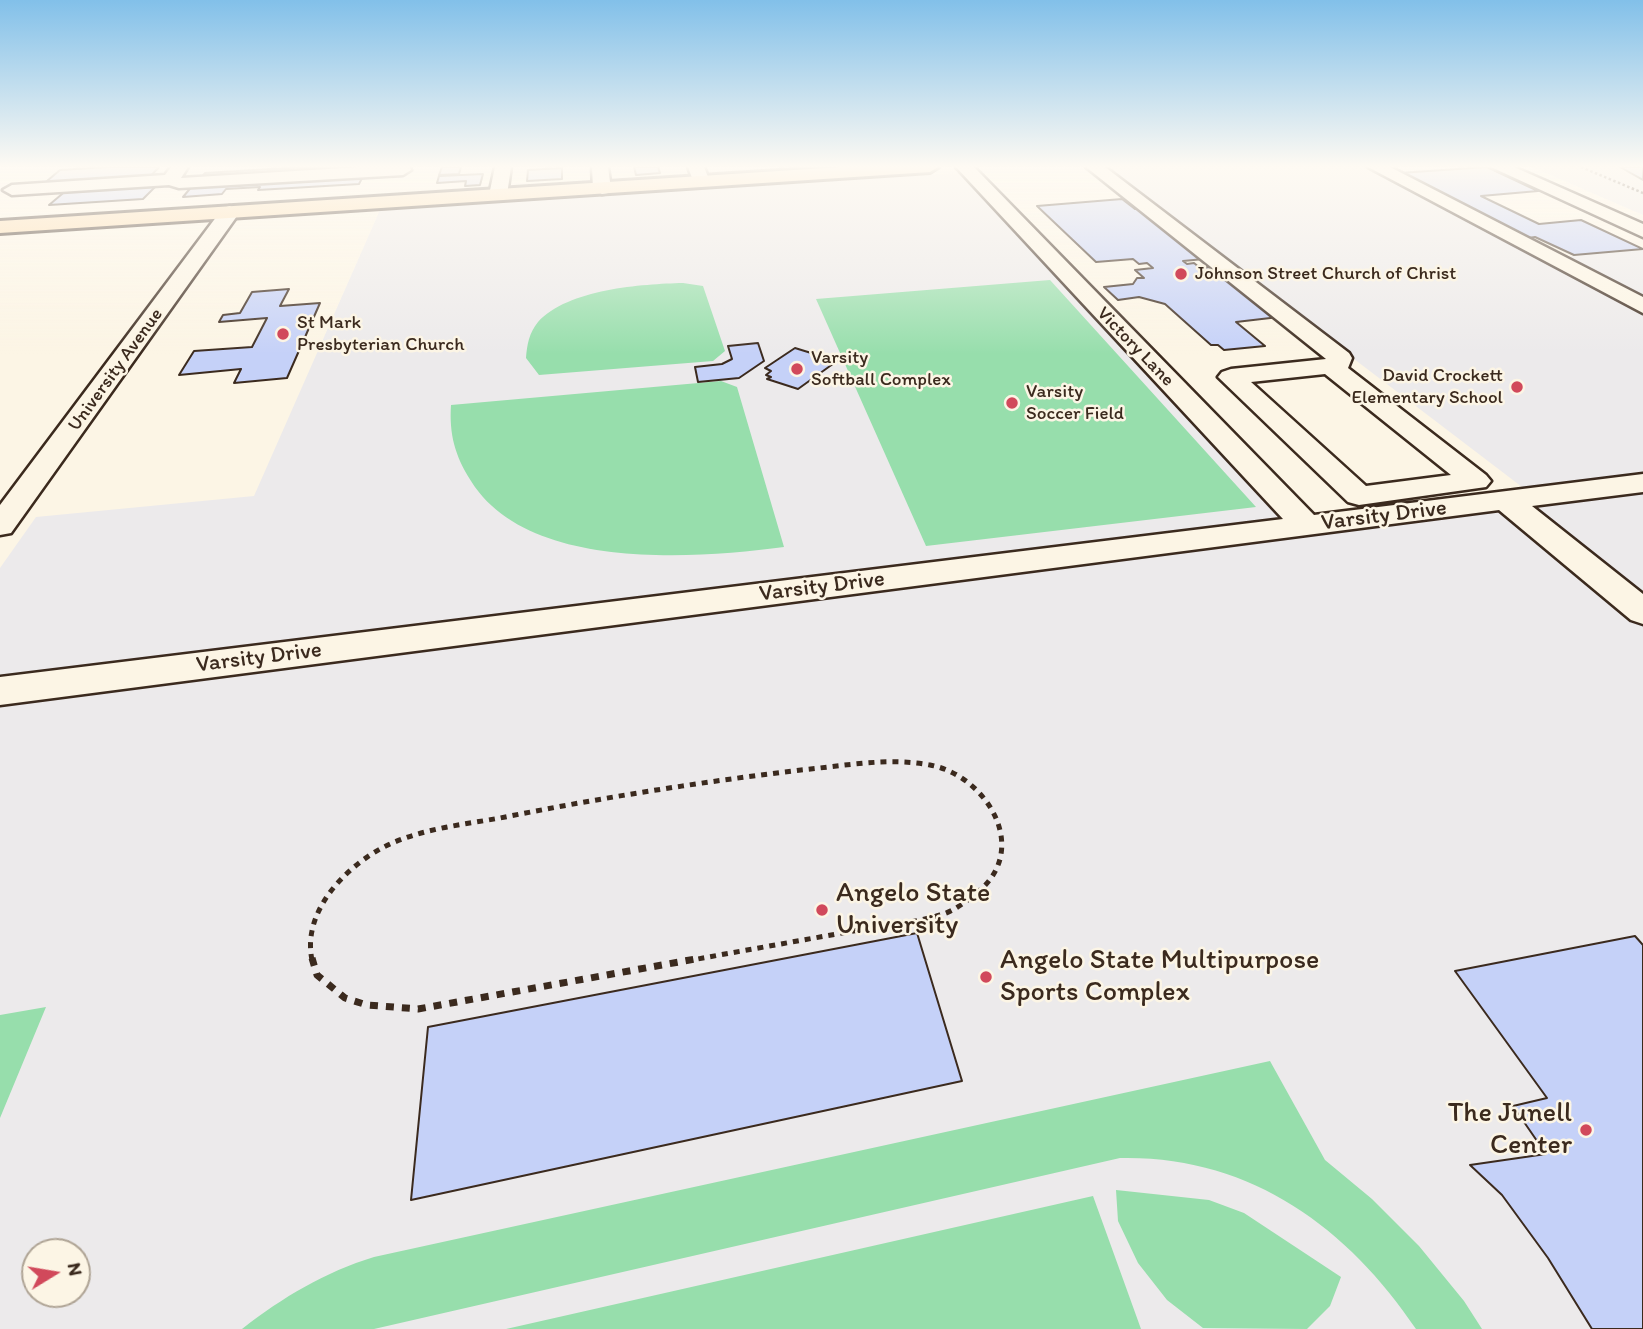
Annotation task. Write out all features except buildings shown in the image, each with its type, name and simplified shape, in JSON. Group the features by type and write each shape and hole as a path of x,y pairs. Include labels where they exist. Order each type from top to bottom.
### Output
{"street":[{"name":"University Avenue","path":"0,526 218,229"},
{"name":"Victory Lane","path":"1023,229 1307,526"},
{"path":"1174,229 1334,352 1340,361 1330,366 1231,377 1359,496 1433,498 1476,481 1330,366"},
{"path":"1495,229 1643,306"},
{"name":"Varsity Drive","path":"0,691 1307,526 1433,498 1505,500 1643,483"},
{"path":"1505,500 1643,612"}],"path":[{"path":"881,762 915,762 948,770 977,789 995,814 1005,844 995,872 973,897 942,915 418,1009 369,1006 338,996 314,972 310,946 316,916 336,883 365,859 398,840 614,794 749,775 881,762"}],"shaded area":[{"name":"Angelo State University","path":"372,229 1013,229 1289,521 1526,490 1183,229 1506,229 1561,257 1643,250 1643,1329 0,1329 0,568 36,517 254,496"}],"green space":[{"name":"Varsity Soccer Field","path":"1050,280 1256,507 926,546 816,299"},
{"path":"683,283 703,286 725,351 713,361 539,375 526,358 532,330 538,322 568,302 606,290"},
{"path":"721,381 737,387 784,547 659,555 570,545 531,531 497,510 471,481 454,444 451,405"},
{"path":"46,1007 0,1118 0,1015"},
{"path":"1270,1061 1325,1160 1372,1199 1419,1246 1464,1301 1482,1329 1416,1329 1389,1292 1359,1258 1326,1229 1290,1204 1252,1184 1211,1169 1167,1160 1120,1158 374,1329 242,1329 305,1287 338,1270 374,1257"},
{"path":"1116,1190 1209,1200 1244,1213 1341,1277 1330,1306 1307,1329 1203,1328 1167,1300 1138,1263 1118,1221"},
{"path":"1093,1196 1141,1329 506,1329"}],"place":[{"name":"Johnson Street Church of Christ","path":"1181,274"},
{"name":"St Mark Presbyterian Church","path":"283,334"},
{"name":"Varsity Softball Complex","path":"797,369"},
{"name":"David Crockett Elementary School","path":"1517,387"},
{"name":"Varsity Soccer Field","path":"1012,403"},
{"name":"Angelo State University","path":"822,910"},
{"name":"Angelo State Multipurpose Sports Complex","path":"986,977"},
{"name":"The Junell Center","path":"1586,1130"}]}
